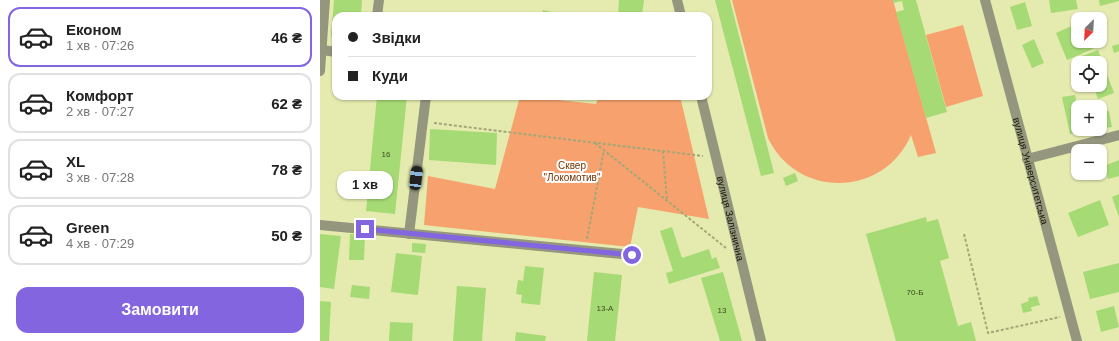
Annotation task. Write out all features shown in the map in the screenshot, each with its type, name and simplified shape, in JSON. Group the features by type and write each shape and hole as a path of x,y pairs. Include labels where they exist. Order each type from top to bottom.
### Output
{"street":[{"path":"320,71 325,0"},
{"path":"378,12 379,0"},
{"path":"677,0 680,12"},
{"name":"вулиця Університетська","path":"985,0 1077,341"},
{"path":"322,50 332,51"},
{"path":"409,234 426,100"},
{"name":"вулиця Залізнична","path":"702,100 761,341"},
{"path":"1028,159 1119,136"},
{"path":"320,225 632,255"}],"path":[{"path":"423,121 703,156"},
{"path":"594,142 726,248"},
{"path":"585,250 604,150"},
{"path":"663,151 667,201"},
{"path":"964,234 988,333 1063,316"}],"green space":[{"path":"732,0 893,0 936,153 918,157 911,135 898,156 881,171 862,180 840,183 819,180 799,172 781,158 768,138"},
{"path":"963,25 983,96 946,107 926,35"},
{"name":"Сквер \"Локомотив\"","path":"519,100 558,100 596,104 598,100 681,100 709,219 638,207 630,247 424,225 428,176 495,189"}],"building":[{"path":"334,0 362,0 361,12 333,12"},
{"path":"619,0 644,0 642,12 618,12"},
{"path":"715,0 730,0 774,173 761,176"},
{"path":"893,0 916,0 947,112 926,118 896,12 904,10 902,1 893,3"},
{"path":"1049,0 1076,0 1078,9 1051,13"},
{"path":"1099,0 1119,0 1119,1 1100,6"},
{"path":"1025,2 1032,26 1017,30 1010,7"},
{"path":"1071,26 1071,48 1093,49 1076,56 1071,56 1071,58 1067,60 1056,33"},
{"path":"1034,39 1044,63 1032,68 1022,45"},
{"path":"1119,44 1119,51 1114,53 1112,46"},
{"path":"1098,50 1100,56 1082,56"},
{"path":"1107,74 1114,93 1098,99 1096,92 1107,92"},
{"path":"1075,95 1076,100 1071,100 1071,134 1070,134 1062,97"},
{"path":"377,100 407,100 395,214 366,211"},
{"path":"1107,111 1109,111 1112,127 1107,128"},
{"path":"430,129 497,133 496,165 429,160"},
{"path":"1119,160 1119,176 1108,179 1107,165"},
{"path":"795,173 798,181 786,186 783,178"},
{"path":"1119,194 1119,217 1112,197"},
{"path":"1100,200 1109,225 1078,237 1068,213"},
{"path":"926,217 927,222 938,219 949,258 940,261 958,326 971,322 976,341 896,341 866,234"},
{"path":"672,227 682,258 709,249 712,259 716,257 720,268 669,284 666,273 673,271 660,231"},
{"path":"320,234 341,236 334,289 320,287"},
{"path":"350,234 365,235 364,260 349,260"},
{"path":"412,243 426,244 425,253 412,252"},
{"path":"396,253 422,256 418,295 391,292"},
{"path":"1119,263 1119,292 1090,299 1083,272"},
{"path":"525,266 544,268 540,305 521,303 522,295 516,294 518,280 523,281"},
{"path":"594,272 622,275 615,341 587,341"},
{"path":"723,272 742,341 720,341 701,278"},
{"path":"352,285 370,287 369,299 350,297"},
{"path":"457,286 486,288 482,341 453,341"},
{"path":"1037,296 1040,305 1031,307 1032,311 1023,313 1021,304 1029,301 1028,298"},
{"path":"320,301 331,302 329,341 320,341"},
{"path":"1114,306 1119,327 1101,332 1096,311"},
{"path":"390,322 413,323 412,341 389,341"},
{"path":"516,332 546,336 545,341 515,341"}],"route":[{"path":"365,229 632,255"}]}
